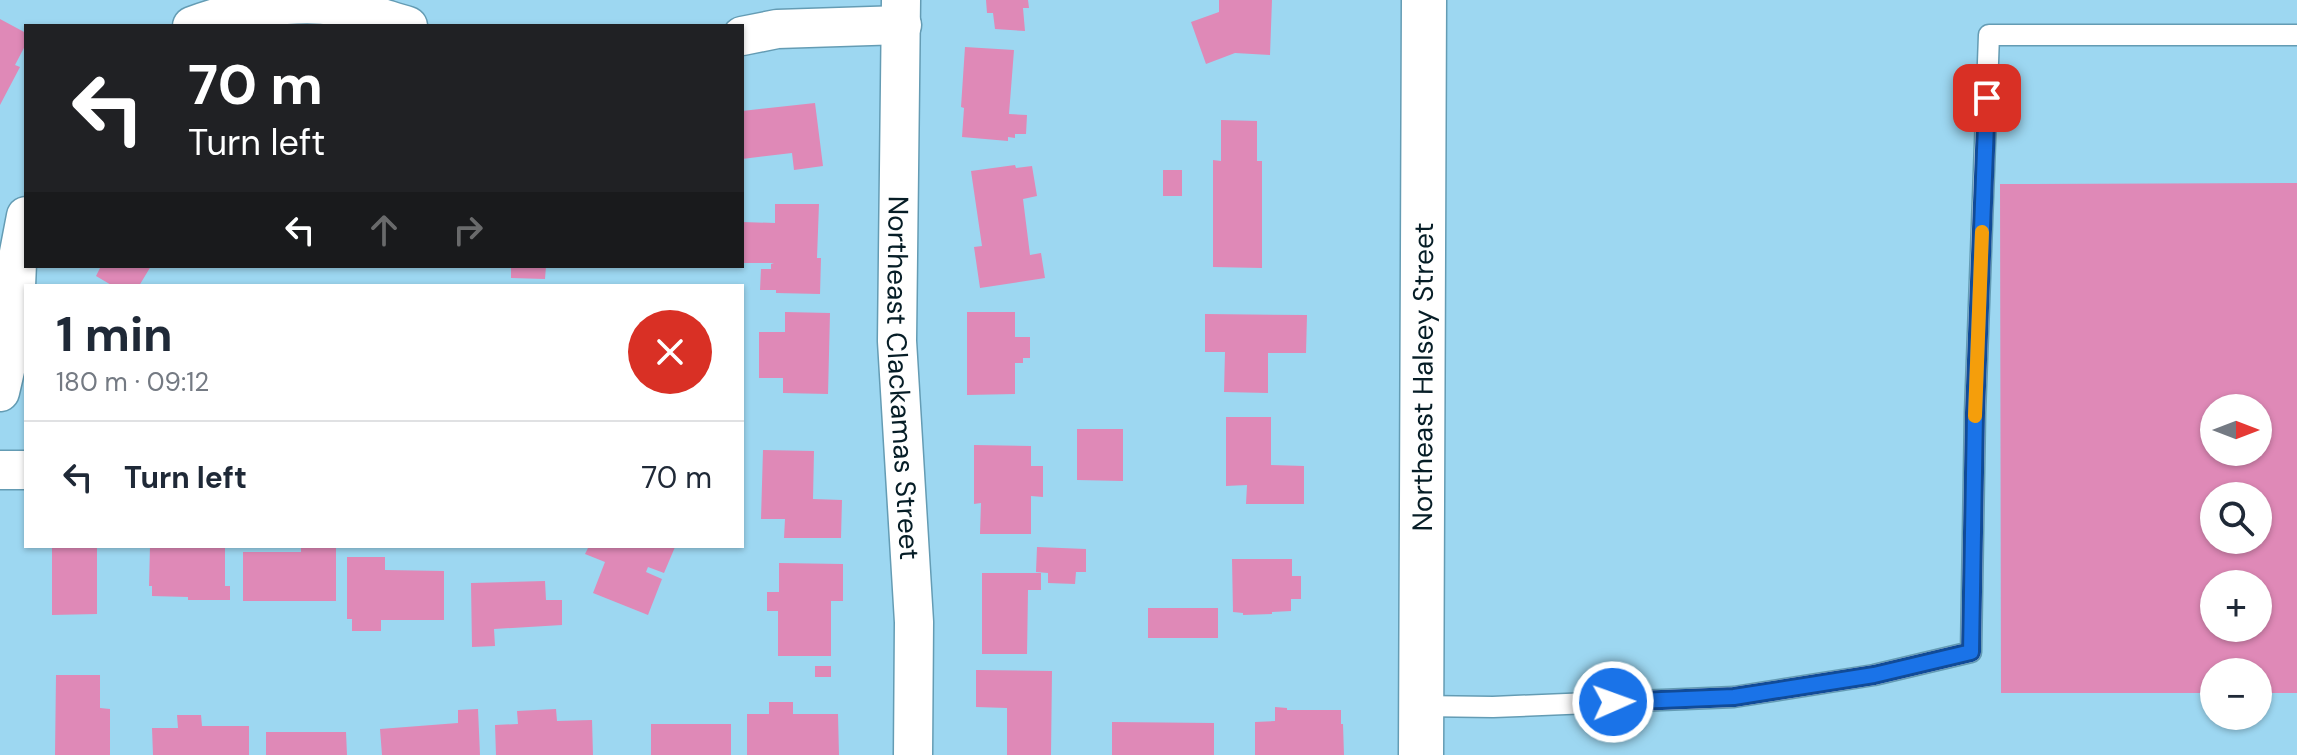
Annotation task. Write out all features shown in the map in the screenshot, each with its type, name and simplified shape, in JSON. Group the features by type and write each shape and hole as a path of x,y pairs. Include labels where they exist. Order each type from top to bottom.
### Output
{"street":[{"name":"Northeast Halsey Street","path":"1421,755 1424,0"},
{"path":"197,24 251,9 293,4 334,5 401,24"},
{"path":"744,36 902,13"},
{"name":"Northeast Clackamas Street","path":"902,13 897,341 914,622 913,755"},
{"path":"0,392 10,349 17,263 24,226"},
{"path":"0,470 24,470"}],"lane":[{"path":"1420,706 1493,707 1734,697 1874,675 1971,652 1975,413 1989,35 2297,35"}],"building":[{"path":"986,0 1028,0 1029,8 1023,8 1025,31 995,29 993,13 987,13"},
{"path":"1219,0 1272,0 1270,55 1235,53 1206,64 1191,22 1219,12"},
{"path":"0,19 24,32 24,48 15,65 20,67 0,105"},
{"path":"965,47 1014,50 1009,114 1027,115 1026,134 1015,134 1015,138 1008,137 1008,141 962,137"},
{"path":"815,103 823,166 794,170 792,153 744,159 744,111"},
{"path":"1221,120 1257,121 1257,161 1262,161 1262,268 1213,267 1213,160 1221,161"},
{"path":"1015,165 1016,168 1032,166 1037,196 1023,199 1030,255 1041,253 1045,278 980,288 974,247 982,246 971,171"},
{"path":"1163,170 1182,170 1182,196 1163,196"},
{"path":"2297,183 2297,693 2272,693 2272,658 2200,658 2200,693 2001,693 2000,184"},
{"path":"775,204 819,204 817,258 821,258 820,294 760,290 761,269 771,269 774,263 744,263 744,222 775,223"},
{"path":"100,268 150,268 140,284 110,284 96,276"},
{"path":"511,268 546,268 545,279 511,278"},
{"path":"785,312 830,313 828,394 783,393 783,378 759,378 759,332 785,332"},
{"path":"967,312 1015,312 1015,337 1030,337 1030,358 1023,358 1023,363 1015,363 1015,394 967,395"},
{"path":"1205,314 1307,315 1306,353 1268,353 1268,393 1224,392 1225,352 1205,352"},
{"path":"1226,417 1271,417 1271,465 1304,466 1304,504 1246,504 1247,485 1226,486"},
{"path":"1077,429 1123,429 1123,481 1077,480"},
{"path":"974,445 1031,446 1031,466 1043,466 1043,497 1031,496 1031,534 980,534 981,503 974,504"},
{"path":"763,450 814,451 813,499 842,500 841,538 784,538 785,519 761,519"},
{"path":"1037,547 1086,549 1086,572 1076,572 1075,584 1048,583 1048,573 1036,572"},
{"path":"52,548 97,548 97,614 52,615"},
{"path":"150,548 225,548 225,586 230,586 230,600 152,596 152,586 149,586"},
{"path":"301,548 336,548 336,601 243,601 243,552 301,552"},
{"path":"588,548 675,548 664,573 648,567 646,572 662,579 648,615 593,593 605,562 585,554"},
{"path":"347,557 385,557 385,570 444,571 444,620 381,620 381,631 352,631 352,619 347,619"},
{"path":"1232,559 1292,559 1292,576 1301,576 1301,599 1291,599 1291,611 1243,615 1233,612"},
{"path":"779,563 843,564 843,601 831,601 831,656 778,656 778,611 767,611 767,592 779,592"},
{"path":"982,573 1041,573 1041,590 1028,590 1027,654 982,654"},
{"path":"545,581 546,600 562,600 562,625 494,629 495,646 472,647 471,583"},
{"path":"1148,608 1218,608 1218,638 1148,638"},
{"path":"815,666 831,666 831,677 815,677"},
{"path":"976,670 1052,671 1051,755 1007,755 1007,708 976,707"},
{"path":"56,675 100,675 100,708 110,709 110,755 55,755"},
{"path":"769,702 793,702 793,714 838,714 839,755 747,755 747,714 769,714"},
{"path":"1275,707 1287,710 1341,710 1344,755 1255,755 1255,722 1275,721"},
{"path":"478,709 480,755 382,755 380,729 458,723 458,710"},
{"path":"556,709 557,721 592,720 593,755 496,755 495,725 518,724 517,711"},
{"path":"177,715 201,715 202,726 249,726 249,755 153,755 152,728 178,728"},
{"path":"1112,722 1214,723 1214,755 1112,755"},
{"path":"651,724 731,724 731,755 651,755"},
{"path":"266,732 346,732 347,755 266,755"}],"slow traffic":[{"path":"1975,416 1982,232"}],"route":[{"path":"1613,702 1734,697 1874,675 1971,652 1975,413 1987,98"}]}
